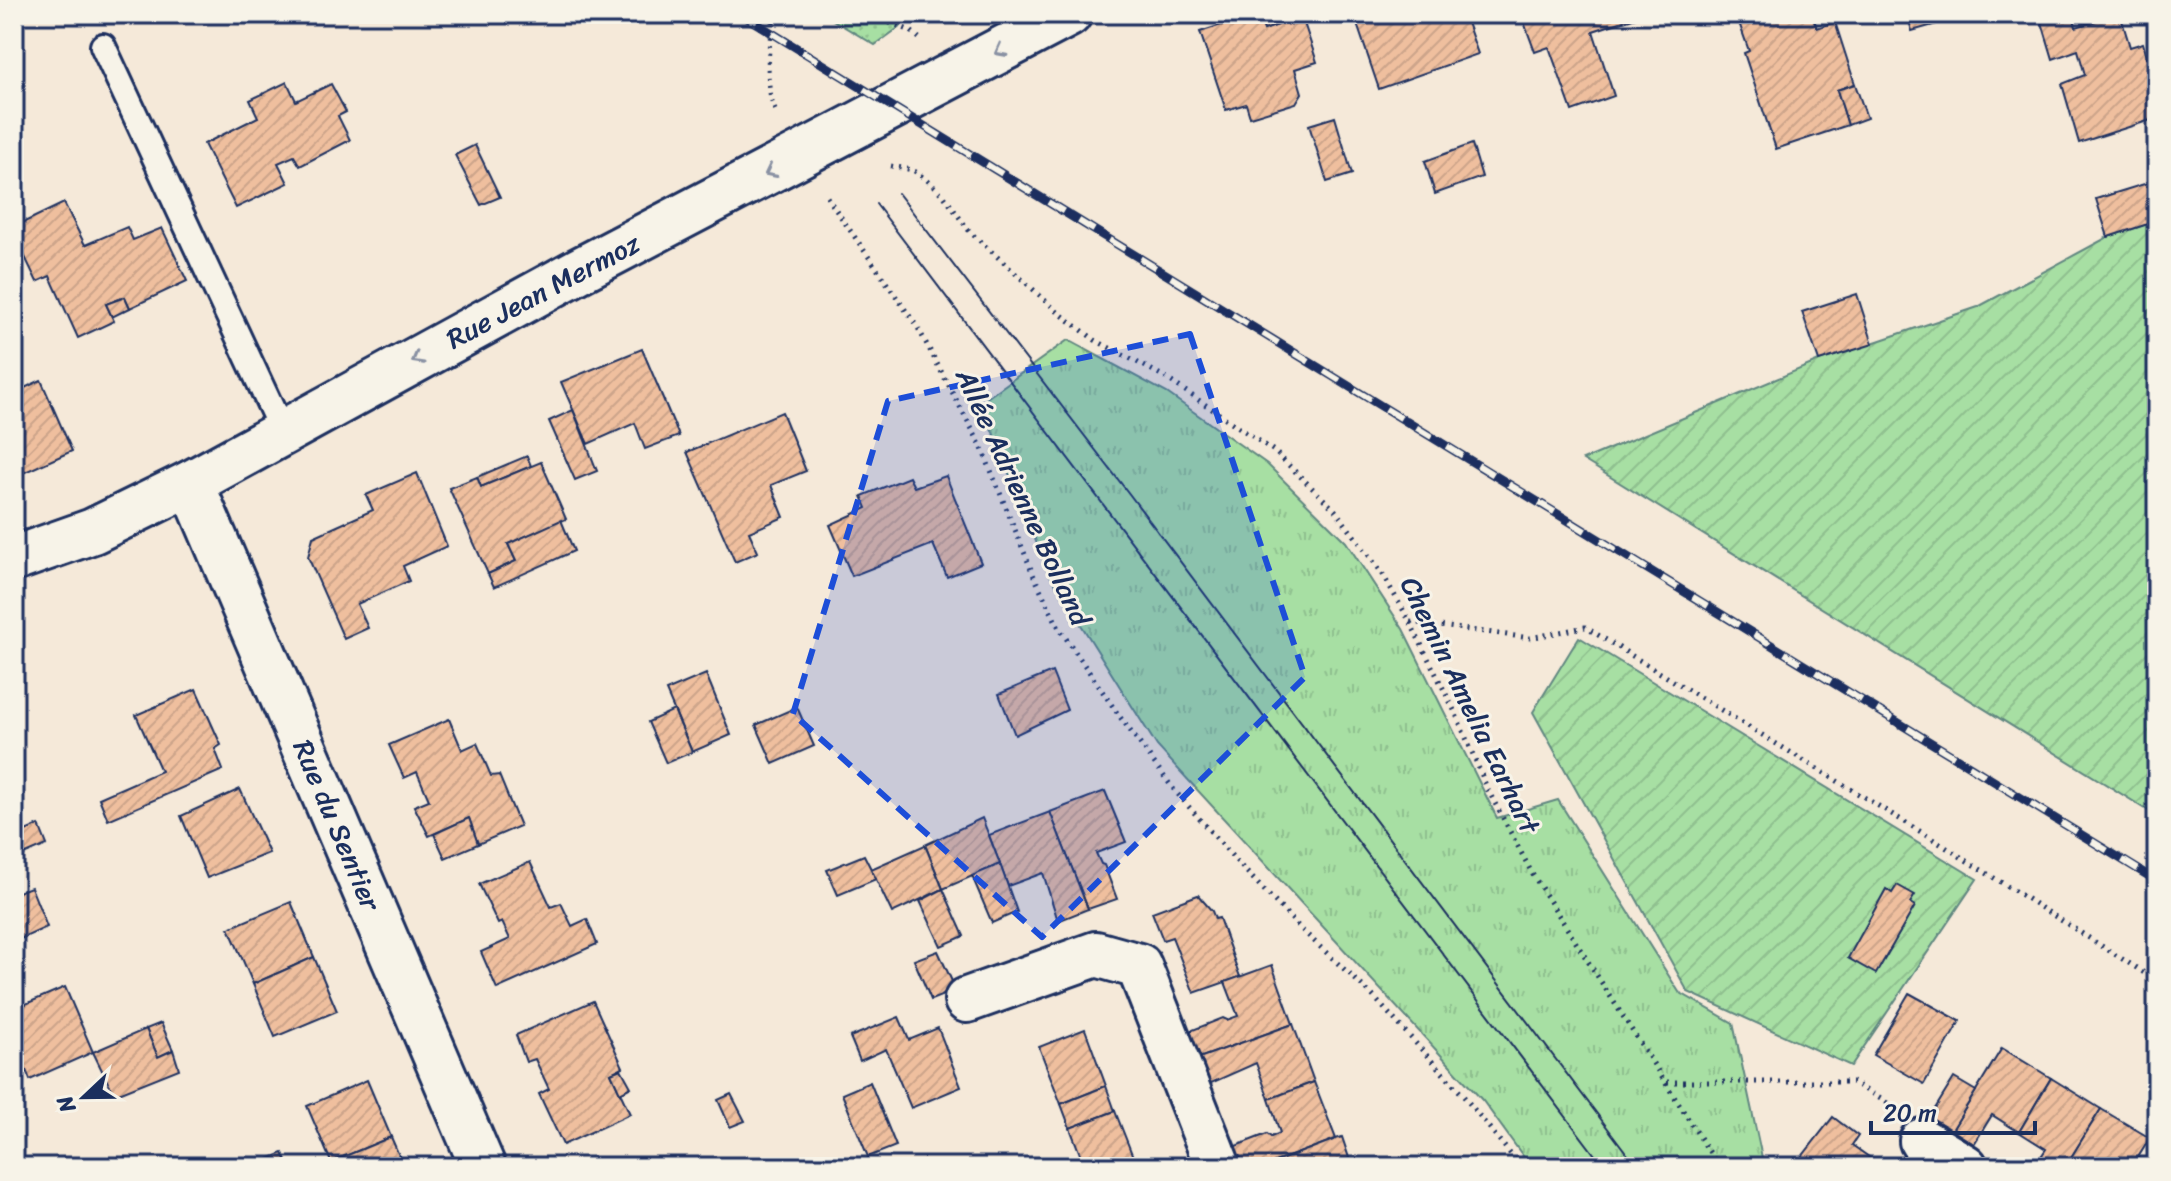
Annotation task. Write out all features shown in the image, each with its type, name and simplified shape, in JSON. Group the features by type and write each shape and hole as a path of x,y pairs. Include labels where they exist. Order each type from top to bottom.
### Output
{"street":[{"name":"Rue Jean Mermoz","path":"14,559 93,531 191,483 580,270 1069,14"},
{"name":"Rue du Sentier","path":"191,483 483,1167"},
{"path":"967,1000 1096,954 1139,966 1218,1167"},
{"path":"1922,1141 1965,1167"}],"lane":[{"path":"103,46 283,433"}],"path":[{"name":"Allée Adrienne Bolland","path":"775,14 770,32 769,97 799,157 918,328 981,446 1033,574 1059,628 1175,791 1302,930 1372,995 1461,1093 1521,1167"},
{"name":"Chemin Amelia Earhart","path":"887,167 913,170 927,180 944,196 970,232 1058,312 1095,340 1163,376 1274,451 1335,510 1382,573 1410,622 1455,712 1488,790 1533,875 1719,1167"},
{"path":"1410,622 1530,638 1585,627 2157,981"},
{"path":"1666,1082 1852,1082 1922,1123 1922,1141"}],"highlighted area":[{"path":"1190,334 1305,677 1042,937 793,714 888,401"}],"green space":[{"path":"823,14 891,14 901,26 875,45"},
{"path":"2157,221 2157,816 1583,460 1819,361 1978,307 2108,237"},
{"path":"1068,340 1167,393 1267,464 1346,542 1403,629 1497,818 1558,800 1679,992 1733,1023 1764,1167 1531,1167 1483,1101 1157,746 1048,572 981,402"},
{"path":"1579,637 1977,879 1851,1066 1688,992 1533,712"}],"building":[{"path":"1259,14 1264,30 1278,25 1275,16 1301,14 1317,62 1295,69 1302,93 1296,103 1250,117 1246,104 1226,110 1200,32"},
{"path":"1259,14 1275,14 1278,25 1264,30"},
{"path":"1367,14 1464,14 1478,54 1379,89 1355,18"},
{"path":"1521,14 1645,14 1593,31 1614,96 1572,111 1549,47 1535,52"},
{"path":"1736,14 1812,14 1817,28 1835,22 1855,84 1837,90 1848,125 1776,149 1744,53 1749,51"},
{"path":"1907,14 1972,14 1912,31"},
{"path":"2054,14 2073,14 2076,27 2120,14 2130,47 2143,43 2157,91 2157,118 2079,143 2062,84 2085,75 2078,50 2053,59 2041,19"},
{"path":"287,82 296,101 331,84 346,112 338,116 350,140 300,166 294,156 278,163 288,183 236,208 204,144 258,117 250,100"},
{"path":"1855,84 1867,118 1848,125 1837,90"},
{"path":"1335,117 1352,174 1327,182 1309,125"},
{"path":"1472,144 1482,177 1435,194 1425,161"},
{"path":"475,145 500,197 481,205 455,155"},
{"path":"2157,180 2157,221 2108,237 2096,199"},
{"path":"64,203 85,245 127,227 133,240 162,228 187,281 130,308 125,297 106,304 114,321 78,338 50,276 37,282 14,234 14,227"},
{"path":"1857,294 1873,344 1819,361 1802,312"},
{"path":"125,297 130,308 112,317 106,304"},
{"path":"642,349 679,436 645,449 635,423 588,444 561,382"},
{"path":"41,380 72,451 14,477 14,393"},
{"path":"573,410 597,471 575,480 549,421"},
{"path":"782,412 806,471 771,485 784,517 749,532 758,552 735,562 687,452"},
{"path":"527,456 531,466 481,487 477,477"},
{"path":"541,462 566,519 508,544 516,561 488,574 449,488 477,477 481,487"},
{"path":"417,473 447,546 403,566 409,581 357,604 368,628 344,639 308,557 313,537 373,510 366,495"},
{"path":"946,476 981,563 947,577 933,544 852,576 830,525 867,508 862,496 909,477 914,487"},
{"path":"561,520 574,551 494,587 488,574 516,561 508,544"},
{"path":"1052,672 1067,710 1015,735 999,694"},
{"path":"706,674 731,735 692,752 666,691"},
{"path":"196,689 221,745 215,749 223,770 108,820 99,798 161,771 136,715"},
{"path":"797,707 814,746 773,764 756,725"},
{"path":"674,710 692,752 666,763 648,722"},
{"path":"449,719 462,750 477,743 491,776 499,775 520,826 478,844 469,818 429,836 414,806 429,800 417,772 404,778 389,745"},
{"path":"240,789 269,853 207,878 181,816"},
{"path":"1105,791 1126,842 1096,853 1117,899 1088,909 1050,812"},
{"path":"1050,812 1088,909 1058,921 1043,873 1008,886 989,835"},
{"path":"469,818 478,844 445,858 434,834"},
{"path":"982,818 1000,864 943,889 925,845"},
{"path":"39,825 47,845 19,857 14,836"},
{"path":"925,845 943,889 892,913 871,869"},
{"path":"864,855 876,879 838,895 827,870"},
{"path":"530,862 551,907 561,903 572,926 587,919 597,944 497,989 481,952 510,939 502,922 498,924 479,884"},
{"path":"1000,864 1017,912 992,923 972,876"},
{"path":"1897,885 1915,895 1910,903 1915,906 1876,974 1848,958 1886,889 1892,893"},
{"path":"31,887 47,927 14,942 14,889 15,893"},
{"path":"943,889 964,936 941,946 920,901"},
{"path":"1198,895 1215,919 1219,918 1240,977 1194,993 1172,937 1163,940 1152,912"},
{"path":"291,902 314,957 253,984 229,928"},
{"path":"938,951 956,990 931,1000 914,960"},
{"path":"314,957 337,1011 275,1037 253,984"},
{"path":"1272,965 1293,1024 1199,1058 1190,1031 1223,1018 1227,1020 1238,1016 1225,982"},
{"path":"65,987 93,1052 30,1080 21,1057 14,1060 14,1009"},
{"path":"1909,993 1960,1021 1924,1084 1873,1055"},
{"path":"593,1001 623,1067 611,1073 630,1114 563,1145 539,1094 549,1089 535,1059 526,1062 516,1035"},
{"path":"899,1017 909,1040 938,1028 961,1087 911,1108 886,1049 860,1061 850,1037"},
{"path":"161,1023 173,1050 158,1057 146,1029"},
{"path":"1293,1024 1314,1082 1269,1099 1256,1063 1209,1084 1199,1058"},
{"path":"146,1029 158,1057 173,1050 179,1069 114,1095 93,1052"},
{"path":"1085,1029 1106,1086 1061,1104 1039,1047"},
{"path":"2002,1048 2051,1078 2019,1132 1992,1115 1974,1144 1952,1130"},
{"path":"621,1069 631,1087 620,1093 611,1073"},
{"path":"1954,1078 1976,1091 1952,1130 1930,1117"},
{"path":"2051,1078 2101,1109 2065,1167 2034,1167 2046,1149 2019,1132"},
{"path":"367,1080 391,1137 331,1162 307,1106"},
{"path":"870,1082 896,1146 868,1157 842,1094"},
{"path":"1314,1082 1336,1139 1262,1167 1241,1167 1233,1147 1267,1134 1271,1137 1280,1133 1269,1099"},
{"path":"1106,1086 1115,1111 1070,1128 1061,1104"},
{"path":"731,1094 745,1121 730,1127 718,1100"},
{"path":"2101,1109 2150,1138 2132,1167 2065,1167"},
{"path":"1115,1111 1137,1167 1085,1167 1070,1128"},
{"path":"1833,1117 1858,1136 1852,1145 1873,1160 1867,1167 1794,1167"},
{"path":"391,1137 404,1167 333,1167 331,1162"},
{"path":"1342,1137 1352,1167 1262,1167 1336,1139"},
{"path":"283,1153 290,1167 250,1167"}],"tram line":[{"path":"898,193 1637,1167"},
{"path":"876,204 1604,1167"}],"railway":[{"path":"741,14 2157,881"}]}
